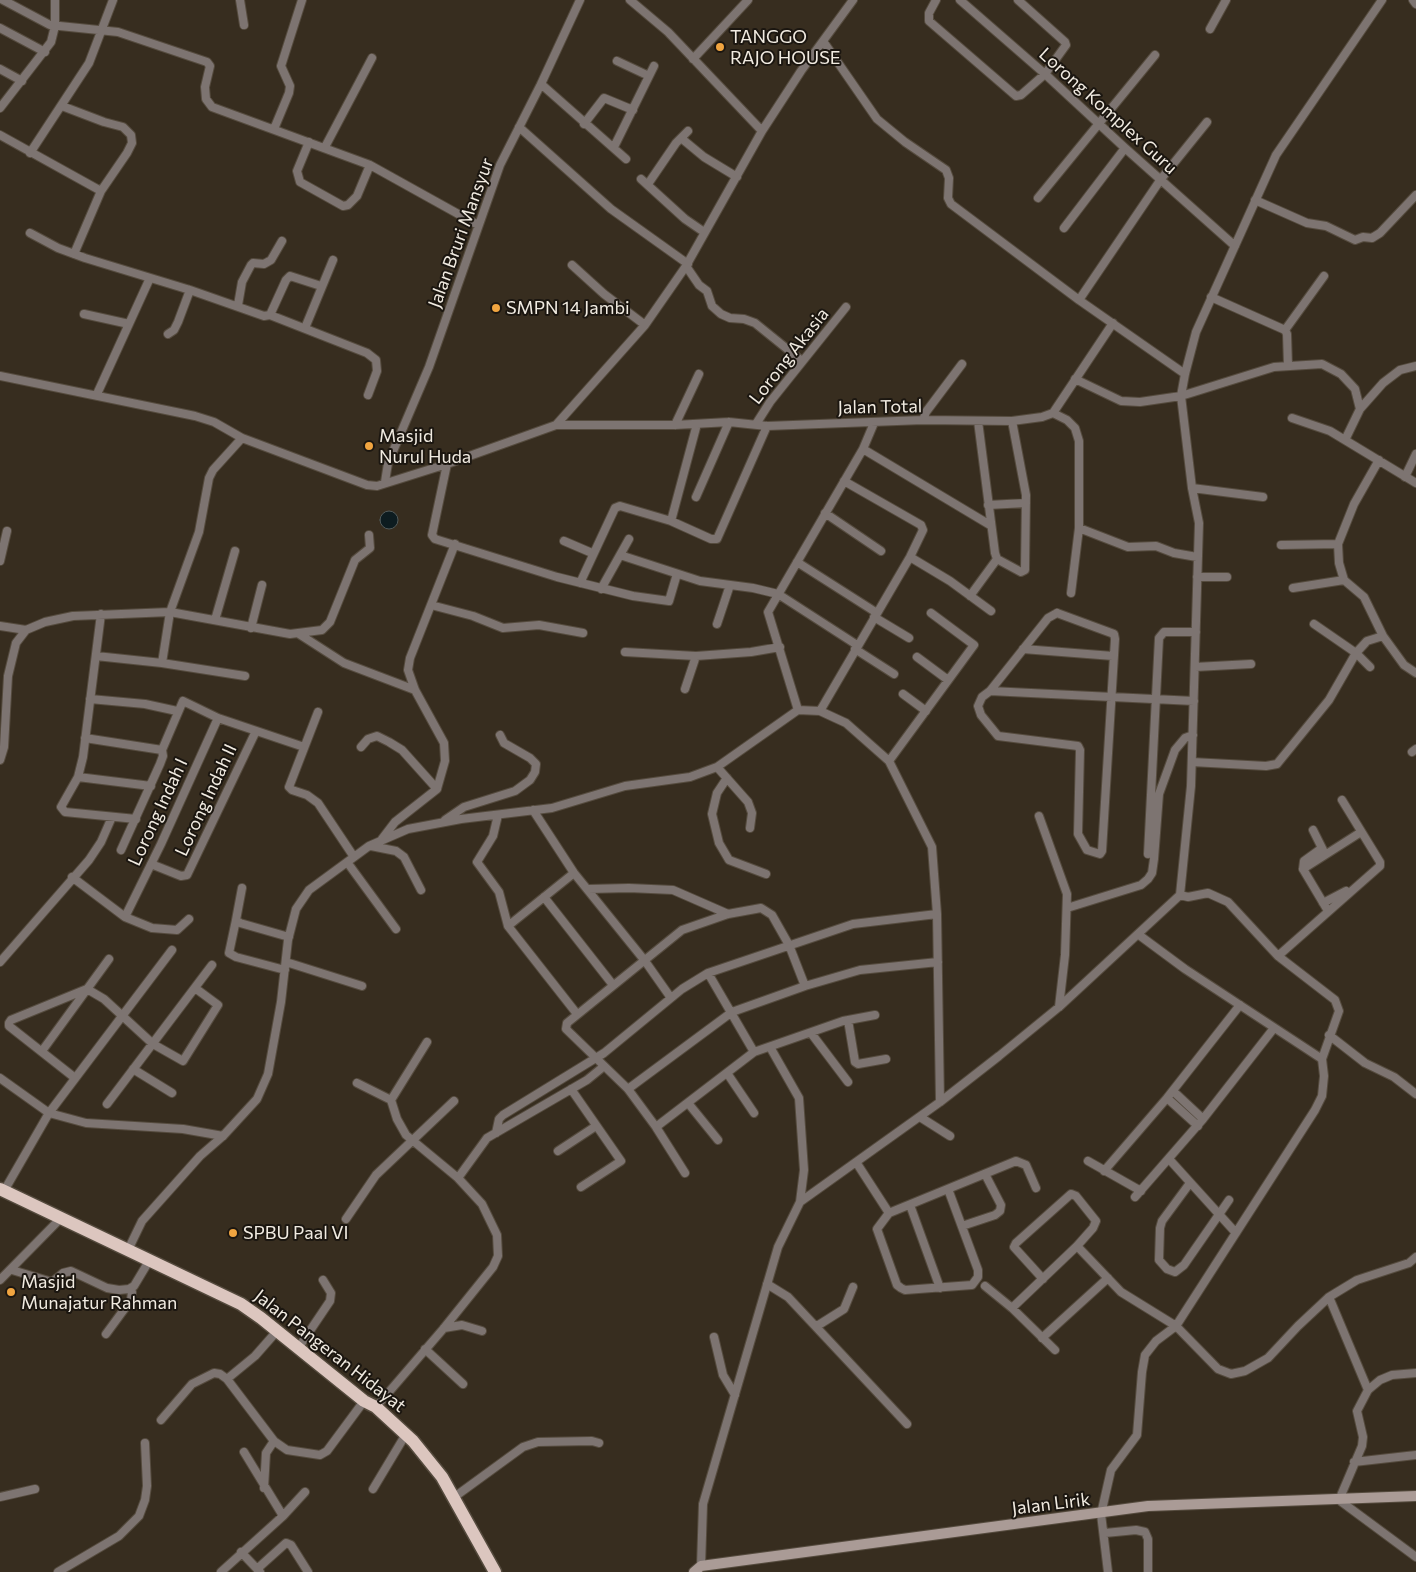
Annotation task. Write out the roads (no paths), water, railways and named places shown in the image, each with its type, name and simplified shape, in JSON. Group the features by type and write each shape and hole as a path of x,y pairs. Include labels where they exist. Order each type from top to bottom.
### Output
{"highway":[{"name":"Jalan Pangeran Hidayat","path":"2,1190 242,1304 299,1347 406,1434 442,1477 495,1572"}],"main road":[{"name":"Jalan Lirik","path":"698,1569 1148,1506 1416,1496"}],"street":[{"path":"3,0 16,4 55,26 127,34 207,62 210,66 205,87 206,99 212,107 370,165 478,225"},
{"path":"0,108 51,42 55,26 55,0"},
{"path":"30,153 89,63 113,0"},
{"path":"240,0 244,25"},
{"path":"274,129 289,93 290,86 281,66 302,0"},
{"name":"Jalan Bruri Mansyur","path":"385,482 388,463 429,367 500,165 541,84 580,0"},
{"path":"630,0 668,32 762,131"},
{"path":"639,7 646,0"},
{"path":"693,58 748,0"},
{"path":"0,376 97,394 195,416 214,422 242,438 355,482 377,486 447,464 556,425 644,325 687,265 762,131 853,0"},
{"path":"936,0 929,13 930,21 1011,94 1016,96 1021,95 1045,74 1066,49 1065,42 1018,0"},
{"name":"Lorong Komplex Guru","path":"960,0 1045,74 1235,246"},
{"path":"1210,29 1226,0"},
{"path":"800,1202 940,1102 1059,1007 1139,935 1180,895 1192,762 1199,523 1192,488 1181,396 1185,374 1196,332 1276,155 1382,0"},
{"path":"1413,0 1416,4"},
{"path":"0,28 45,52"},
{"path":"824,41 877,119 946,170 950,178 948,198 951,204 1079,300 1185,374"},
{"path":"1038,198 1100,125 1155,55"},
{"path":"325,147 372,58"},
{"path":"618,61 649,76"},
{"path":"614,147 654,66"},
{"path":"0,69 22,81"},
{"path":"541,84 584,124 614,147 626,159"},
{"path":"584,124 599,101 604,98 633,110"},
{"path":"62,106 123,127 131,135 132,143 101,191 74,254"},
{"path":"1079,300 1162,180 1207,122"},
{"path":"519,127 612,209 687,265 699,285 707,292 712,306 721,314 730,318 744,319 755,323 802,361"},
{"path":"648,184 688,131"},
{"path":"0,135 101,191"},
{"path":"681,138 704,157 736,177"},
{"path":"309,142 297,171 300,182 343,206 348,206 357,196 370,165"},
{"path":"1064,228 1125,148"},
{"path":"641,179 685,219 704,232"},
{"path":"1255,200 1307,223 1326,226 1355,240 1363,237 1372,238 1416,195"},
{"path":"30,233 74,254 190,290 222,302 238,305 259,315 270,314 367,353 376,360 377,370 368,396"},
{"path":"238,305 242,282 251,264 264,264 271,260 282,241"},
{"path":"305,328 333,260"},
{"path":"572,265 604,294 644,325"},
{"path":"270,314 286,280 290,276 322,286"},
{"path":"1285,330 1324,276"},
{"path":"97,394 150,278"},
{"path":"168,334 174,330 178,322 190,290"},
{"path":"1211,297 1285,330 1288,334 1288,366"},
{"name":"Lorong Akasia","path":"756,424 770,402 846,307"},
{"path":"84,314 129,324"},
{"path":"1071,593 1079,528 1079,441 1075,428 1067,420 1053,413 1113,323"},
{"path":"923,420 926,412 962,364"},
{"path":"1075,379 1121,401 1140,402 1181,396 1274,368 1322,364 1341,374 1355,389 1360,409"},
{"path":"1345,440 1360,409 1383,383 1400,370 1416,366"},
{"path":"675,425 699,374"},
{"name":"Jalan Total","path":"556,425 675,425 729,422 767,426 923,420 978,422 1012,421 1042,417 1053,413"},
{"path":"1292,418 1330,431 1416,483"},
{"path":"997,559 1021,572 1025,570 1026,503 1012,421"},
{"path":"696,497 729,422"},
{"path":"970,596 997,559 990,525 978,422"},
{"path":"798,710 780,647 768,618 768,612 863,449 874,423"},
{"path":"671,521 697,424"},
{"path":"580,583 592,553 616,508 620,506 671,521 711,540 717,540 767,426"},
{"path":"162,662 170,612 199,532 209,478 212,470 242,438"},
{"path":"863,449 990,525"},
{"path":"1405,476 1416,454"},
{"path":"1379,460 1354,504 1338,544 1339,563 1344,580 1364,597 1382,636 1404,665 1416,673"},
{"path":"447,464 432,536 435,539 601,589 669,600 677,574"},
{"path":"820,711 921,537 921,525 844,481"},
{"path":"1192,488 1263,497"},
{"path":"988,505 1026,503"},
{"path":"825,513 881,551"},
{"path":"1079,528 1128,547 1156,546 1174,553 1198,557"},
{"path":"0,561 7,531"},
{"path":"0,760 4,747 8,676 11,658 16,643 26,630 45,622 73,616 170,612 281,633 318,632 330,622 355,560 370,548 369,535"},
{"path":"601,589 629,539"},
{"path":"564,541 592,553"},
{"path":"381,841 395,822 437,789 445,761 444,743 415,690 408,670 410,658 455,544"},
{"path":"1281,545 1338,544"},
{"path":"215,620 235,551"},
{"path":"620,555 700,581 753,588 778,594 894,674"},
{"path":"910,557 990,611"},
{"path":"797,562 909,638"},
{"path":"1198,577 1227,577"},
{"path":"1293,588 1344,580"},
{"path":"251,628 262,585"},
{"path":"718,624 730,586"},
{"path":"431,605 473,616 503,628 538,625 583,634"},
{"path":"889,761 974,645 931,613"},
{"path":"1057,613 1114,634 1112,698 1102,851 1100,854 1088,850 1078,834 1080,750 1078,746 998,736 981,715 978,706 982,697 990,691 1023,649 1048,618 1057,613"},
{"path":"101,614 78,777 61,808 62,810 136,819"},
{"path":"1314,624 1356,652 1370,666"},
{"path":"0,626 26,630"},
{"path":"1148,854 1160,634 1164,632 1196,632"},
{"path":"299,634 344,663 415,690"},
{"path":"1192,762 1266,766 1277,764 1284,759 1330,700 1356,652 1366,641 1382,636"},
{"path":"625,652 696,656 751,652 780,647"},
{"path":"1023,649 1114,656"},
{"path":"96,656 162,662 245,676"},
{"path":"685,690 696,656"},
{"path":"917,657 948,680"},
{"path":"1194,667 1251,664"},
{"path":"990,691 1194,701"},
{"path":"903,694 926,711"},
{"path":"90,699 145,704 177,711"},
{"path":"121,850 151,786 163,756 162,750 177,711 184,700 218,718 304,747"},
{"path":"128,1250 142,1221 200,1156 223,1136 256,1099 268,1074 289,937 296,910 309,890 369,846 408,829 552,808 625,786 690,777 717,767 798,710 820,711 846,723 889,761 932,847 937,914 940,1102"},
{"path":"318,712 290,788 307,794 318,803 354,857"},
{"name":"Lorong Indah I","path":"125,917 218,718"},
{"name":"Lorong Indah II","path":"151,864 181,876 187,875 256,731"},
{"path":"441,823 464,807 515,791 530,780 536,772 536,764 530,758 504,743 500,735"},
{"path":"1067,908 1140,885 1148,879 1152,873 1154,859 1159,794 1175,750 1186,738 1193,735"},
{"path":"361,747 368,740 378,736 389,742 402,750 437,789"},
{"path":"85,738 162,750"},
{"path":"717,767 748,802 752,813 750,828"},
{"path":"78,777 151,786"},
{"path":"726,778 717,793 712,814 720,842 729,860 766,874"},
{"path":"1278,956 1380,866 1380,862 1342,800"},
{"path":"534,810 574,873 645,961 671,998"},
{"path":"498,815 496,830 476,862 498,892 508,926 577,1014"},
{"path":"1039,816 1067,894 1066,955 1059,1007"},
{"path":"0,962 95,852 112,817"},
{"path":"1313,830 1324,851"},
{"path":"1328,911 1303,869 1304,861 1362,832"},
{"path":"369,846 390,849 404,857 421,890"},
{"path":"347,862 396,929"},
{"path":"508,926 574,873"},
{"path":"72,877 125,917 152,928 177,930 189,919"},
{"path":"1324,903 1360,884"},
{"path":"242,888 229,953 236,957 285,966 362,986"},
{"path":"588,890 629,888 674,890 728,914"},
{"path":"1108,1572 1105,1533 1101,1514 1111,1470 1137,1436 1145,1355 1156,1341 1176,1326 1315,1110 1322,1096 1324,1076 1322,1059 1339,1011 1335,1000 1278,956 1228,902 1208,894 1188,897 1180,895"},
{"path":"544,897 613,986"},
{"path":"686,1174 656,1127 628,1089 566,1029 567,1023 682,930 728,914 761,908 772,915 789,945 804,986"},
{"path":"496,1133 499,1119 503,1115 595,1058 671,998 708,973 853,924 937,914"},
{"path":"236,920 240,923 289,937"},
{"path":"1139,935 1185,970 1322,1059"},
{"path":"2,1190 49,1113 172,950"},
{"path":"42,1051 109,959"},
{"path":"628,1089 732,1012 804,986 860,970 938,962"},
{"path":"107,1104 212,965"},
{"path":"708,973 754,1052"},
{"path":"87,989 104,999 153,1044 182,1061 218,1005 195,988"},
{"path":"75,1078 9,1026 11,1020 87,989"},
{"path":"1104,1171 1170,1095 1240,1005"},
{"path":"656,1127 754,1052 848,1020 875,1015"},
{"path":"848,1020 855,1062 858,1064 886,1059"},
{"path":"1088,1161 1138,1194 1201,1122 1274,1028"},
{"path":"811,1033 848,1082"},
{"path":"1329,1035 1365,1063 1394,1077 1416,1094"},
{"path":"161,1420 192,1384 214,1373 227,1379 274,1441 287,1450 324,1454 444,1328 493,1266 498,1256 497,1235 482,1204 458,1178 406,1135 397,1119 392,1100 427,1042"},
{"path":"698,1569 703,1504 778,1246 800,1202 804,1170 799,1098 770,1047"},
{"path":"458,1178 487,1138 571,1089 603,1066"},
{"path":"133,1069 172,1093"},
{"path":"727,1073 754,1112"},
{"path":"0,1078 49,1113 86,1123 183,1130 223,1136"},
{"path":"357,1083 392,1100"},
{"path":"571,1089 621,1162 581,1188"},
{"path":"1170,1095 1201,1122"},
{"path":"346,1219 376,1176 454,1101"},
{"path":"688,1103 718,1140"},
{"path":"920,1117 950,1136"},
{"path":"558,1150 596,1126"},
{"path":"1169,1159 1236,1233"},
{"path":"948,1189 978,1270 978,1277 972,1285 904,1290 897,1284 877,1229 889,1213 910,1205 948,1189 985,1174 1021,1161 1026,1165 1036,1188"},
{"path":"856,1162 889,1213"},
{"path":"962,1226 995,1215 1000,1211 1002,1205 985,1174"},
{"path":"1190,1183 1162,1221 1158,1253 1159,1260 1162,1265 1175,1272 1184,1265 1229,1200"},
{"path":"1012,1308 1043,1279 1077,1246 1093,1228 1096,1221 1076,1196 1071,1194 1016,1243 1014,1247 1043,1279"},
{"path":"910,1205 940,1288"},
{"path":"0,1280 12,1270 60,1219"},
{"path":"1077,1246 1121,1292 1176,1326 1218,1369 1231,1374 1245,1371 1268,1358 1329,1297 1357,1280 1409,1263 1416,1256"},
{"path":"12,1270 52,1282 71,1271 107,1288 129,1289 134,1286 149,1260"},
{"path":"1042,1338 1108,1278"},
{"path":"299,1347 330,1301 331,1293 323,1280"},
{"path":"767,1284 788,1297 907,1424"},
{"path":"984,1286 1012,1308 1055,1350"},
{"path":"817,1326 844,1309 853,1287"},
{"path":"106,1334 131,1300 132,1292 129,1289"},
{"path":"1329,1297 1368,1390"},
{"path":"444,1328 462,1325 482,1331"},
{"path":"227,1379 255,1356 277,1330"},
{"path":"714,1337 723,1375 735,1395"},
{"path":"425,1349 463,1384"},
{"path":"1416,1373 1392,1375 1380,1380 1368,1390 1357,1411 1363,1437 1362,1446 1339,1500 1416,1557"},
{"path":"373,1489 406,1434"},
{"path":"264,1488 266,1453 274,1441"},
{"path":"453,1498 523,1447 538,1442 585,1441 599,1444"},
{"path":"58,1572 119,1536 139,1516 146,1493 145,1443"},
{"path":"244,1452 264,1488 283,1516"},
{"path":"1354,1462 1416,1454"},
{"path":"0,1497 35,1489"},
{"path":"224,1569 283,1516 305,1492"},
{"path":"1105,1533 1136,1530 1145,1532 1148,1572"},
{"path":"241,1552 259,1571 286,1544 291,1545 308,1572"}],"place":[{"name":"TANGGO RAJO HOUSE","path":"720,47"},
{"name":"SMPN 14 Jambi","path":"496,308"},
{"name":"Masjid Nurul Huda","path":"369,446"},
{"name":"SPBU Paal VI","path":"233,1233"},
{"name":"Masjid Munajatur Rahman","path":"11,1292"}]}
